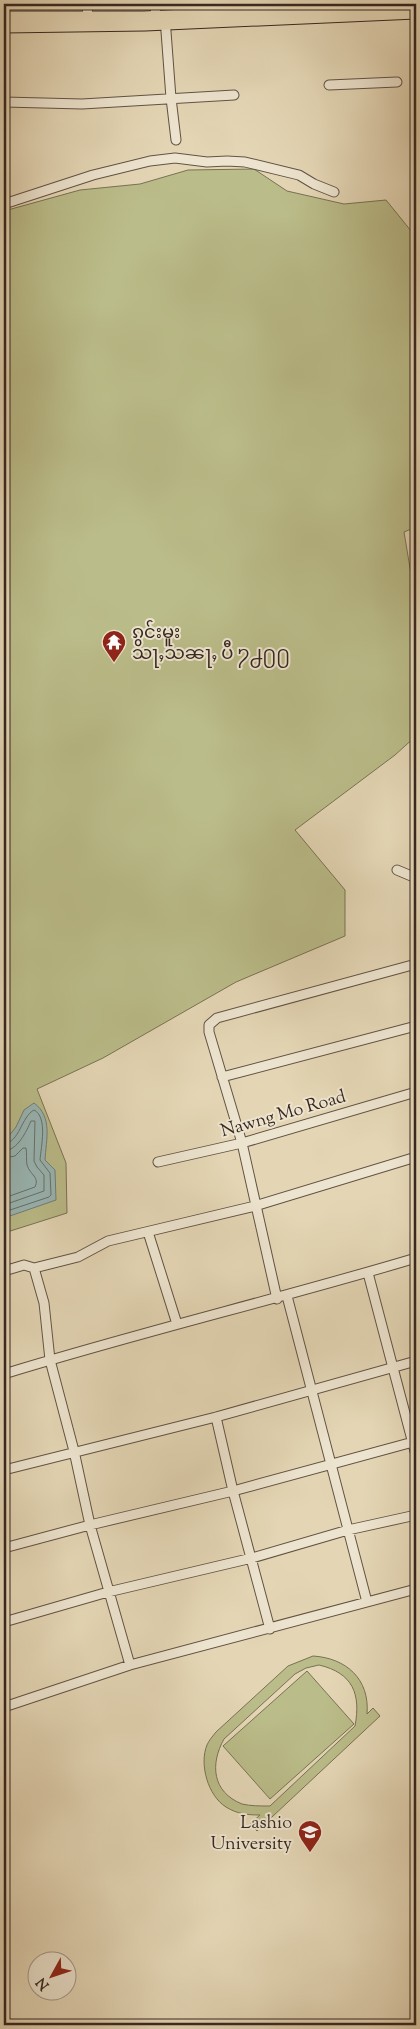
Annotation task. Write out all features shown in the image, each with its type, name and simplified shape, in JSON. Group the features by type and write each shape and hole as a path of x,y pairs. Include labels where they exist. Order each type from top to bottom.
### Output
{"main road":[{"path":"4,27 162,19 247,12 393,8 411,4"},
{"path":"393,8 416,12"},
{"path":"4,17 162,19"}],"street":[{"path":"87,17 88,4"},
{"path":"156,4 162,19 176,140"},
{"path":"329,85 397,82"},
{"path":"4,102 82,104 234,95"},
{"path":"4,204 93,175 150,161 175,158 206,162 245,162 298,175 334,192"},
{"path":"397,870 416,878"},
{"path":"367,1602 310,1390 255,1206 242,1143 209,1032 209,1025 212,1021 416,964"},
{"path":"222,1077 416,1026"},
{"name":"Nawng Mo Road","path":"158,1162 242,1143 416,1092"},
{"path":"4,1271 24,1265 34,1268 78,1257 108,1241 255,1206 416,1157"},
{"path":"148,1232 177,1324"},
{"path":"4,1374 416,1258"},
{"path":"34,1268 44,1303 50,1360 74,1451 90,1525 130,1665"},
{"path":"368,1273 416,1455"},
{"path":"4,1470 216,1417 416,1361"},
{"path":"216,1417 233,1491 270,1629"},
{"path":"4,1548 90,1525 233,1491 330,1463 413,1442"},
{"path":"4,1622 108,1592 252,1558 348,1530 416,1515"},
{"path":"4,1707 130,1665 416,1589"}],"green space":[{"path":"254,169 287,191 344,204 386,200 416,237 416,527 404,532 416,604 416,736 395,755 295,830 345,890 345,936 236,982 103,1058 37,1089 66,1163 67,1213 4,1233 4,211 80,190 140,184 188,170"},
{"path":"313,1656 336,1661 354,1673 360,1681 367,1702 367,1714 373,1708 380,1716 257,1831 250,1824 260,1815 234,1811 226,1807 214,1795 205,1770 205,1753 208,1743 216,1732 288,1666","holes":["319,1665 340,1673 352,1686 357,1704 355,1726 270,1806 245,1805 232,1799 219,1785 217,1776 217,1758 224,1739 295,1674 306,1668"]},
{"path":"307,1671 354,1724 270,1799 223,1746"}],"water":[{"path":"34,1103 44,1115 46,1122 45,1160 55,1170 56,1200 7,1217 4,1216 4,1142 16,1127 24,1110"}],"place":[{"name":"ၵွင်းမူး သႃႇသၼႃႇ ပီ ႒႕႐႐","path":"114,663"},
{"name":"Lashio University","path":"310,1853"}]}
